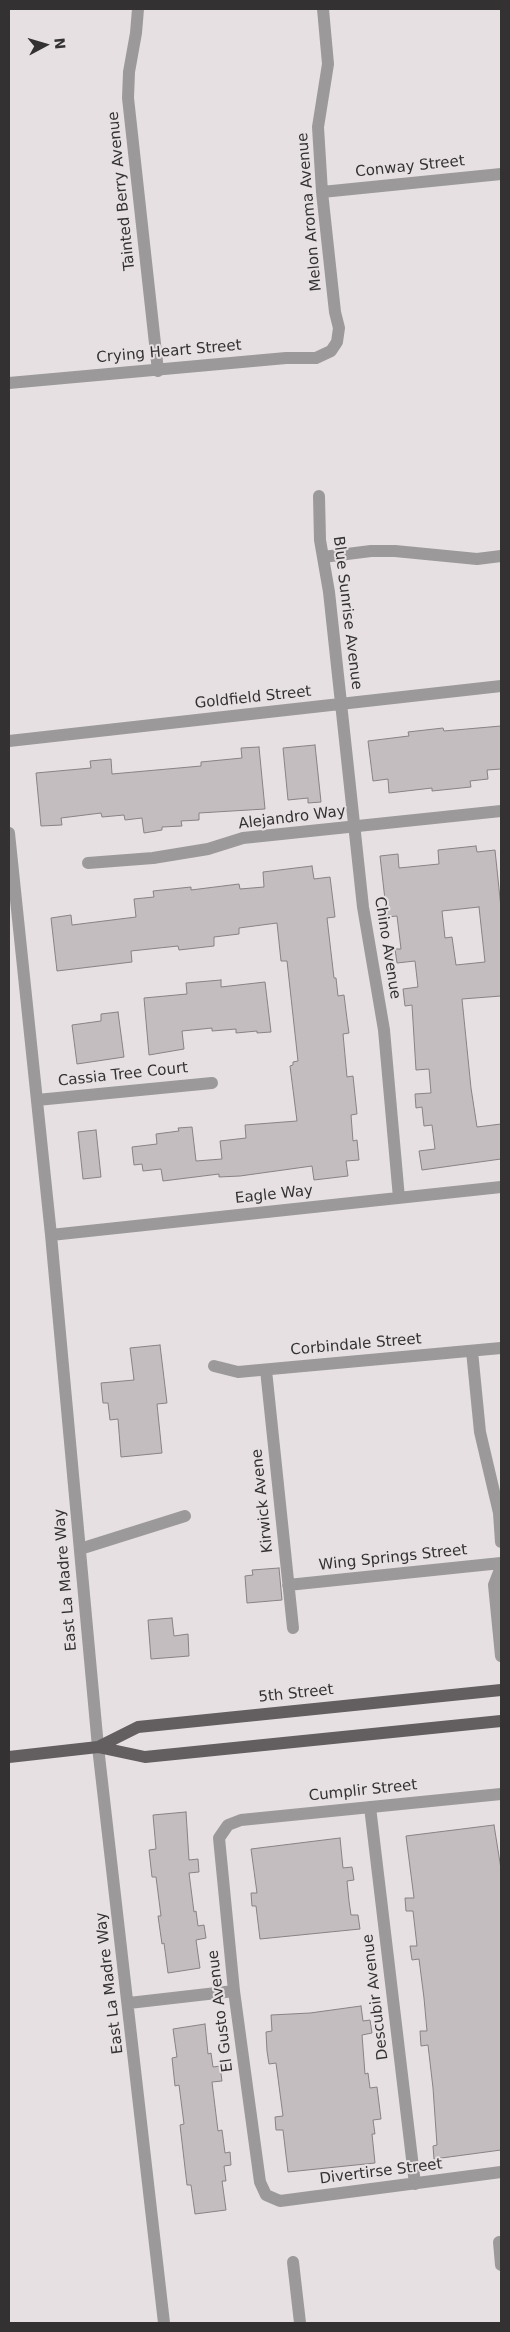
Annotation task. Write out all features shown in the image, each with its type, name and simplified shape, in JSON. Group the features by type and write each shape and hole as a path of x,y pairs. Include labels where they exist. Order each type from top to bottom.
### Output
{"main road":[{"name":"5th Street","path":"98,1748 138,1726 501,1690"},
{"name":"5th Street","path":"9,1757 98,1748 146,1757 501,1721"}],"street":[{"name":"Tainted Berry Avenue","path":"138,9 129,72 128,98 158,371"},
{"name":"Melon Aroma Avenue","path":"323,9 328,64 318,127 322,192 335,312 339,328 337,342 331,351"},
{"name":"Conway Street","path":"322,192 501,174"},
{"name":"Crying Heart Street","path":"9,384 41,379 158,371 286,358 316,358 331,351"},
{"name":"Blue Sunrise Avenue","path":"319,496 320,540 329,592 342,704"},
{"path":"323,557 387,551 477,559 501,556"},
{"name":"Goldfield Street","path":"9,741 501,686"},
{"name":"Chino Avenue","path":"342,704 363,907 384,1030 399,1198"},
{"name":"Alejandro Way","path":"88,863 154,858 208,849 243,838 501,810"},
{"name":"East La Madre Way","path":"9,834 51,1235 98,1748 129,2003 164,2323"},
{"name":"Cassia Tree Court","path":"37,1100 212,1082"},
{"name":"Eagle Way","path":"51,1235 501,1187"},
{"name":"Corbindale Street","path":"214,1366 238,1372 501,1348"},
{"path":"472,1351 480,1432 499,1513 501,1542"},
{"name":"Kirwick Avene","path":"266,1370 292,1628"},
{"path":"80,1549 185,1516"},
{"name":"Wing Springs Street","path":"288,1586 501,1563"},
{"path":"501,1567 494,1585 499,1609 501,1656"},
{"name":"Cumplir Street","path":"228,1825 241,1820 501,1794"},
{"name":"Descubir Avenue","path":"370,1807 415,2184"},
{"name":"El Gusto Avenue","path":"228,1825 219,1838 234,1991 260,2182 266,2195"},
{"path":"129,2003 234,1991"},
{"name":"Divertirse Street","path":"266,2195 280,2201 501,2172"},
{"path":"499,2242 501,2265"},
{"path":"293,2262 300,2323"}],"building":[{"path":"501,726 501,769 487,770 488,779 470,781 471,787 432,791 432,788 389,793 388,779 373,781 368,741 409,736 408,732 443,728 444,731"},
{"path":"315,745 321,802 308,803 308,798 288,800 283,748"},
{"path":"259,747 265,809 199,813 199,820 181,821 182,826 162,827 162,830 144,833 142,818 125,820 124,815 102,817 101,813 61,818 62,825 41,826 36,773 91,768 90,761 111,759 112,774 201,766 201,762 242,758 241,748"},
{"path":"476,846 477,852 495,850 501,908 501,996 462,999 477,1127 501,1124 501,1159 422,1170 419,1151 435,1149 432,1125 424,1126 422,1107 416,1108 415,1094 431,1093 429,1069 416,1070 412,1005 405,1006 403,989 418,987 415,961 397,963 395,949 401,949 397,916 387,917 380,856 398,854 399,868 439,864 438,850","holes":["479,907 485,962 456,965 452,937 445,938 442,911"]},
{"path":"312,866 314,879 330,877 335,917 327,918 334,978 336,978 338,996 344,995 349,1033 343,1034 347,1077 353,1076 357,1114 351,1115 353,1141 357,1140 359,1160 346,1161 348,1176 314,1180 312,1166 240,1176 219,1177 219,1174 163,1181 161,1169 143,1171 142,1164 134,1165 132,1147 157,1144 156,1134 179,1131 178,1128 192,1127 196,1161 222,1159 220,1141 246,1138 245,1125 297,1121 290,1066 293,1065 293,1062 298,1061 287,961 281,961 277,923 239,928 239,934 214,937 214,946 179,950 178,946 131,951 132,962 57,971 51,918 71,915 72,925 136,917 134,899 154,897 153,891 191,887 191,890 239,884 240,889 264,887 263,872"},
{"path":"221,980 221,987 265,982 271,1032 236,1033 236,1029 212,1031 212,1028 182,1031 184,1049 149,1055 144,998 187,994 186,983"},
{"path":"118,1012 124,1057 77,1064 72,1025 101,1021 101,1014"},
{"path":"96,1130 101,1177 83,1179 78,1132"},
{"path":"160,1345 167,1403 157,1404 162,1453 121,1457 118,1419 110,1420 108,1403 103,1403 101,1383 134,1380 130,1348"},
{"path":"279,1568 282,1600 247,1603 245,1576 253,1575 252,1570"},
{"path":"172,1618 174,1636 188,1634 189,1656 151,1659 148,1620"},
{"path":"186,1812 189,1860 198,1859 199,1872 189,1873 194,1912 196,1911 198,1926 204,1925 206,1938 196,1940 200,1968 168,1973 158,1916 161,1916 156,1877 152,1877 149,1850 156,1849 153,1815"},
{"path":"494,1825 501,1869 501,2150 434,2159 433,2146 437,2145 433,2088 428,2045 421,2046 420,2031 427,2031 424,1998 419,1959 412,1960 410,1946 417,1946 413,1911 406,1911 405,1898 414,1898 406,1836"},
{"path":"340,1838 343,1868 352,1867 354,1880 347,1881 351,1915 358,1915 360,1929 260,1939 256,1906 252,1906 251,1893 257,1893 251,1849"},
{"path":"361,2006 363,2021 370,2020 372,2033 362,2035 365,2074 368,2073 370,2088 377,2087 381,2119 373,2120 375,2134 372,2134 375,2163 288,2172 283,2130 276,2130 275,2117 283,2116 276,2063 269,2064 267,2051 266,2032 272,2031 271,2015 310,2013"},
{"path":"205,2024 208,2054 211,2053 213,2067 220,2066 222,2081 212,2082 218,2131 222,2130 225,2153 230,2152 231,2165 224,2166 226,2181 222,2181 226,2210 195,2214 191,2185 187,2185 180,2125 184,2124 179,2085 175,2086 172,2058 177,2057 173,2029"}]}
